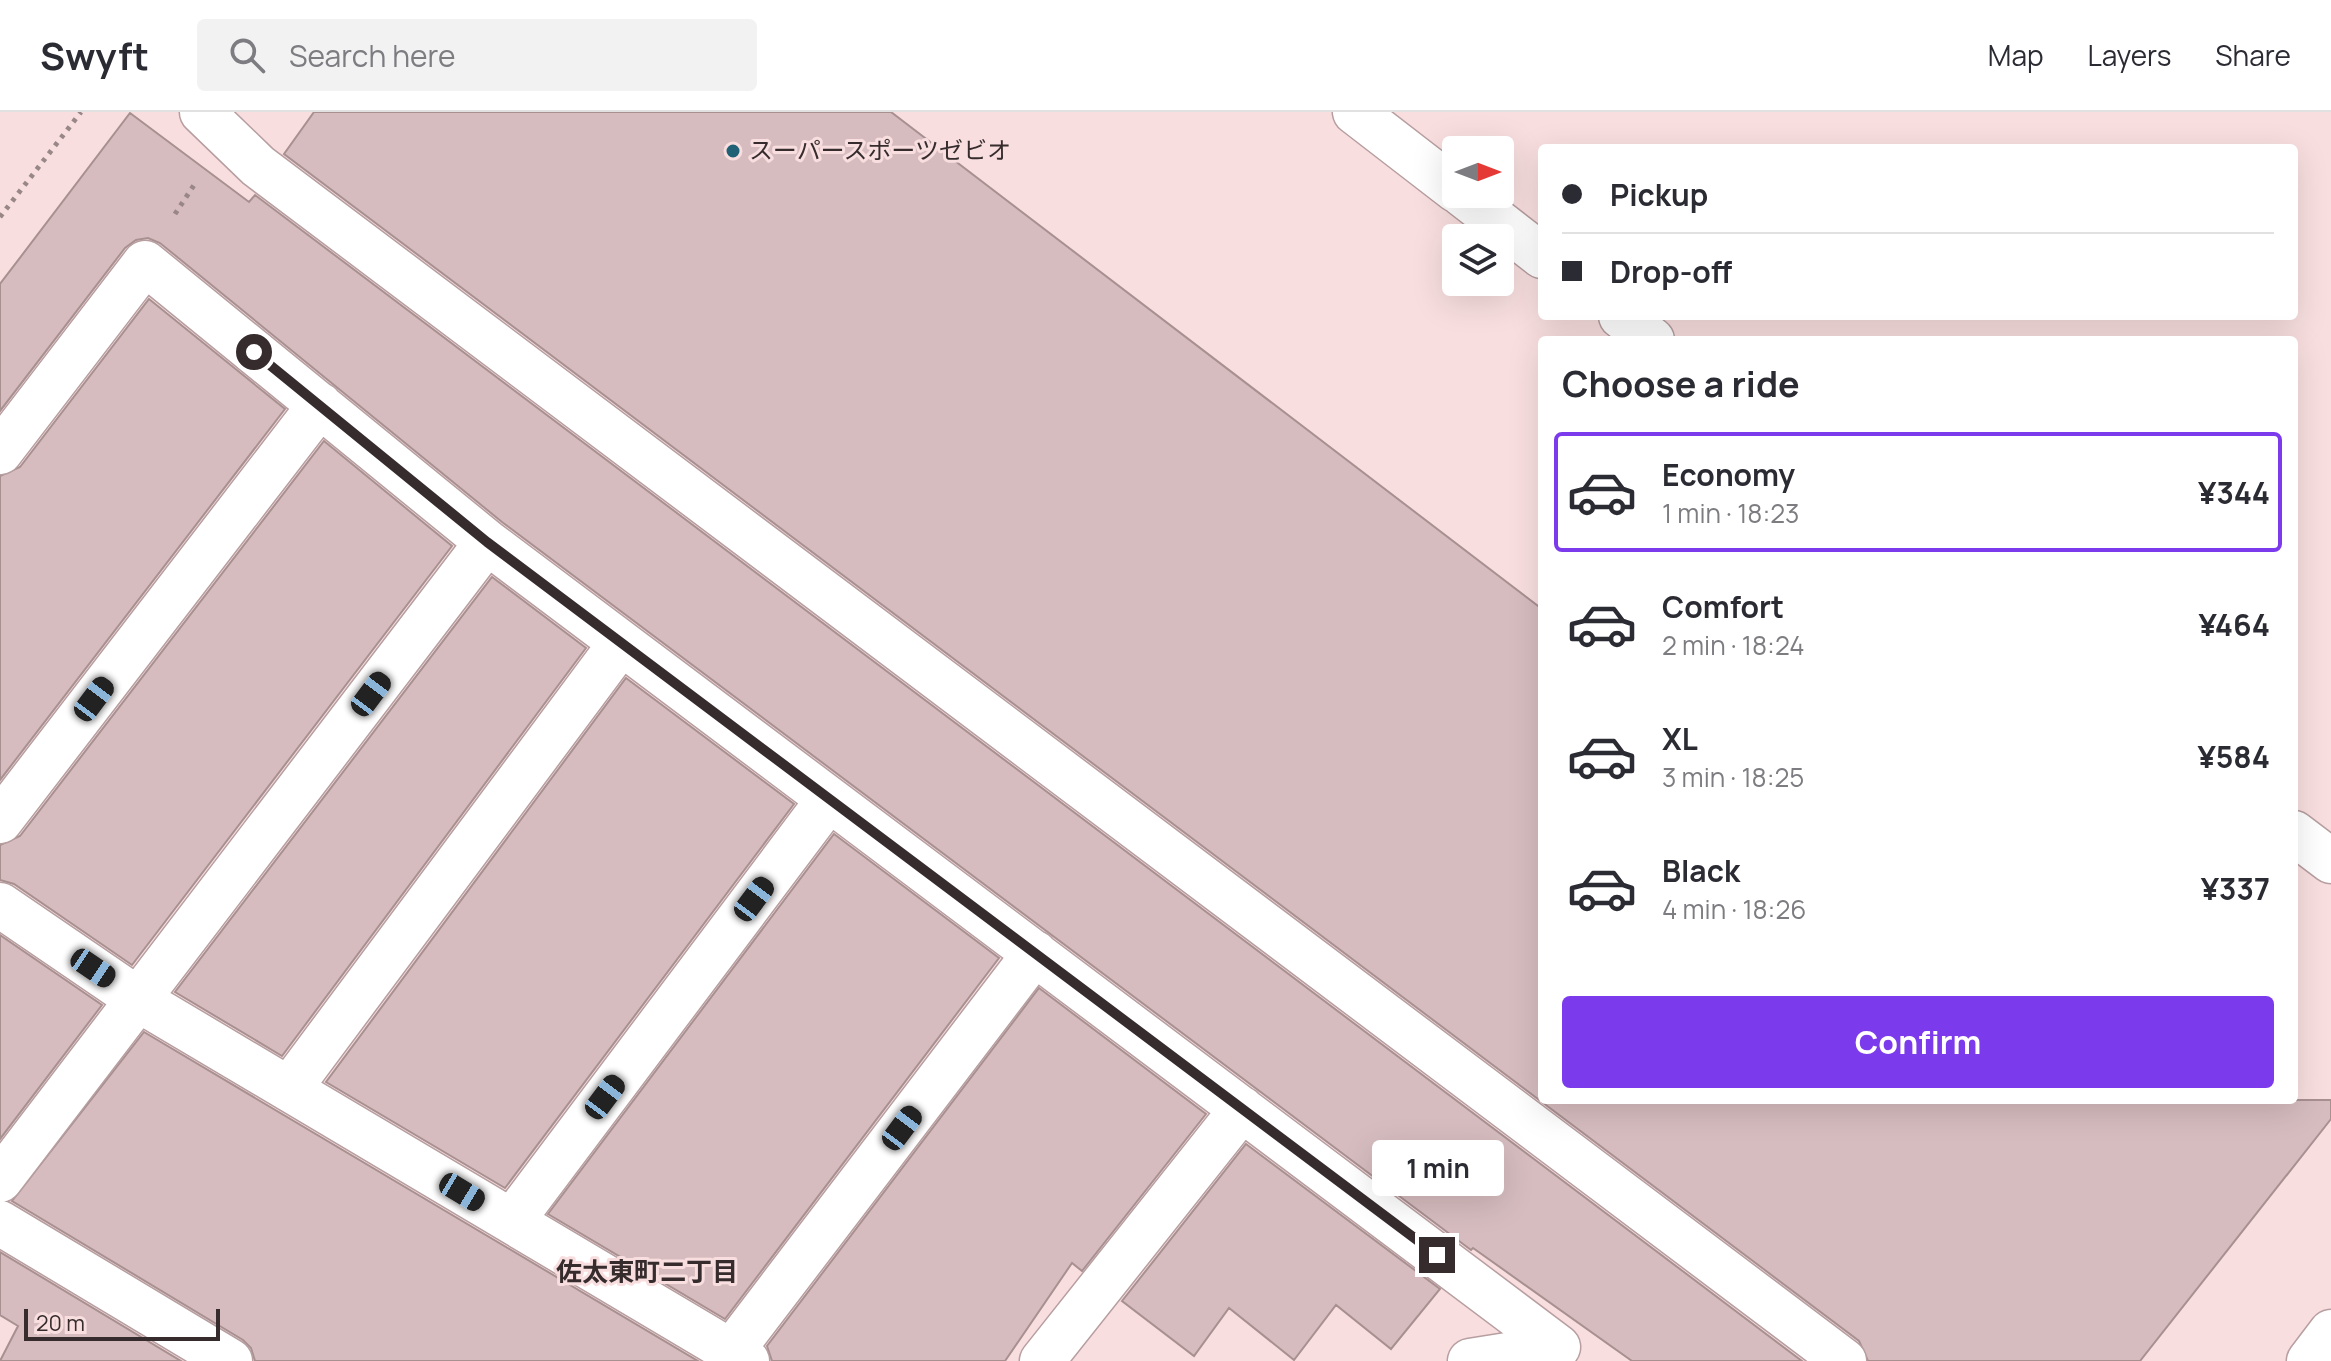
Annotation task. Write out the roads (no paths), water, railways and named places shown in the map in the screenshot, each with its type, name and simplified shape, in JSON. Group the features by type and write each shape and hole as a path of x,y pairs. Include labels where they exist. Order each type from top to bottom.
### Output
{"street":[{"path":"1355,112 1442,179"},
{"path":"211,120 271,176 1844,1361"},
{"path":"1480,208 1538,253"},
{"path":"0,452 145,263 487,542 1568,1354"},
{"path":"1626,320 1647,336"},
{"path":"0,821 320,405"},
{"path":"0,1180 487,542"},
{"path":"289,1089 621,643"},
{"path":"512,1221 829,799"},
{"path":"2298,836 2331,861"},
{"path":"0,905 139,1000 739,1356 1035,953"},
{"path":"1042,1361 1242,1109"},
{"path":"0,1223 230,1361"},
{"path":"2309,1361 2331,1332"},
{"path":"1470,1361 1568,1354"}],"place":[{"name":"スーパースポーツゼビオ","path":"733,151"}],"district":[{"name":"佐太東町二丁目","path":"647,1272"}]}
